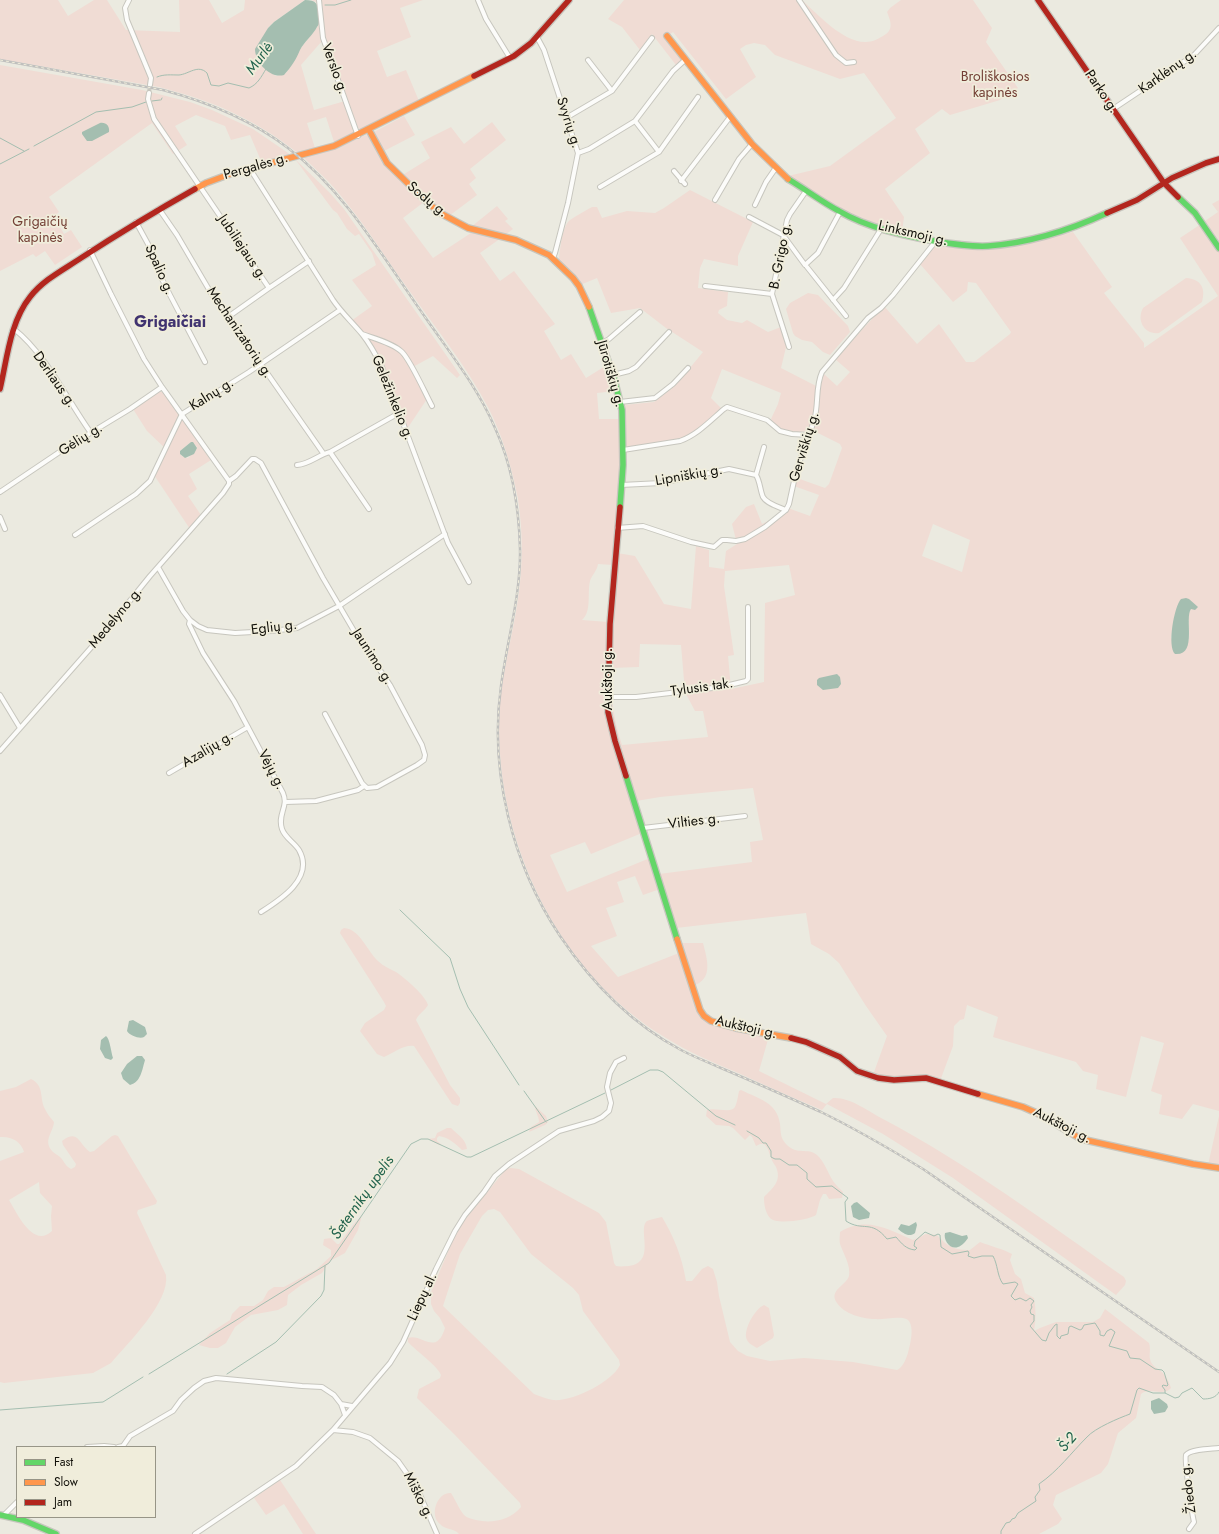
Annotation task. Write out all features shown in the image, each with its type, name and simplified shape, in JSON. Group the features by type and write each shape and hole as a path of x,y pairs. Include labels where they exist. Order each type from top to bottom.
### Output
{"street":[{"path":"129,0 125,8 127,20 151,78 150,85"},
{"name":"Verslo g.","path":"320,0 323,38 358,136"},
{"path":"478,0 486,19 510,58"},
{"name":"Pergalės g.","path":"0,389 14,329 25,305 38,288 90,250 200,186 230,174 334,146 358,136 510,58 527,47 569,0"},
{"path":"799,0 836,55 846,63 854,62"},
{"name":"Parko g.","path":"1038,0 1164,183 1195,213 1219,248"},
{"name":"Karklėnų g.","path":"1113,110 1194,55 1219,28"},
{"name":"Linksmoji g.","path":"667,36 752,144 775,168 806,191 840,212 881,229 935,242 988,246 1054,234 1081,225 1137,200 1164,183 1206,162 1219,159"},
{"name":"Svyrių g.","path":"537,37 544,50 578,153 568,203 553,258"},
{"path":"565,116 612,91 652,38"},
{"path":"588,60 612,91"},
{"path":"578,153 589,149 635,121 673,71 685,60"},
{"path":"149,93 148,99 154,118 200,186"},
{"path":"600,187 659,152 698,97"},
{"path":"674,171 683,182 730,117"},
{"path":"635,121 659,152"},
{"name":"Sodų g.","path":"369,130 383,157 392,169 421,198 437,211 468,228 516,240 536,248 553,258"},
{"path":"714,200 739,159 752,144"},
{"path":"755,205 766,182 775,168"},
{"name":"Geležinkelio g.","path":"250,169 340,310 373,350 382,367 448,543 470,582"},
{"name":"Jubiliejaus g.","path":"200,186 269,288 228,317"},
{"name":"B. Grigo g.","path":"789,347 772,294 783,235 790,214 806,191"},
{"name":"Mechanizatorių g.","path":"159,209 177,235 211,293 323,453"},
{"path":"806,266 818,253 840,212"},
{"path":"749,217 783,235 832,300 846,316"},
{"name":"Spalio g.","path":"136,222 148,244 157,269 205,362"},
{"path":"832,300 844,288 881,229"},
{"name":"Gerviškių g.","path":"786,510 816,413 819,382 822,372 856,328 885,303 935,242"},
{"path":"90,250 136,344 162,387 229,482"},
{"name":"Jūrotiškių g.","path":"553,258 573,278 583,292 613,375 620,402 623,450 617,528"},
{"path":"269,288 309,261"},
{"path":"705,286 772,294"},
{"name":"Kalnų g.","path":"75,535 145,487 152,476 182,414 340,310"},
{"path":"602,343 609,339 640,312"},
{"name":"Derliaus g.","path":"14,329 25,339 37,354 91,432"},
{"path":"613,375 629,371 636,367 669,332"},
{"path":"361,334 395,347 402,352 432,406"},
{"path":"620,402 655,398 664,392 688,368"},
{"name":"Gėlių g.","path":"0,492 162,387"},
{"path":"623,450 687,439 727,407 767,420 780,430 792,434 810,435"},
{"path":"297,465 305,464 323,453 330,452 399,413"},
{"path":"617,528 643,526 691,542 714,547 719,545 722,540 736,541 745,539 765,527 786,510 767,501 763,497 756,475 764,447"},
{"path":"330,452 369,509"},
{"name":"Jaunimo g.","path":"229,482 252,458 261,463 339,606 397,698 418,735 425,755 424,760 418,765 377,787 371,788 364,786"},
{"name":"Lipniškių g.","path":"621,485 661,483 729,469 756,475"},
{"name":"Medelyno g.","path":"0,751 103,634 158,566 223,493 229,482"},
{"path":"0,517 5,530"},
{"name":"Aukštoji g.","path":"617,528 609,631 607,697 612,729 693,990 702,1013 707,1018 736,1028 806,1042 840,1057 857,1071 878,1078 894,1080 926,1078 1023,1107 1039,1114 1081,1139 1090,1142 1193,1164 1219,1168"},
{"name":"Eglių g.","path":"158,566 183,611 190,620 198,626 207,630 235,633 271,631 297,628 339,606 445,534"},
{"name":"Tylusis tak.","path":"607,697 636,697 721,687 746,681 748,679 748,607"},
{"name":"Vėjų g.","path":"190,620 191,629 202,653 234,701 283,793 286,802 281,815 281,824 285,835 299,850 302,859 302,870 298,880 290,891 281,899 261,912"},
{"path":"0,695 20,728"},
{"path":"286,802 316,801 358,790 364,786 324,714"},
{"name":"Azalijų g.","path":"169,773 248,727"},
{"name":"Vilties g.","path":"643,828 745,816"},
{"name":"Liepų al.","path":"195,1534 296,1466 333,1430 390,1363 402,1342 446,1250 465,1215 495,1176 509,1164 559,1131 594,1121 609,1111 611,1104 607,1087 610,1073 616,1062 624,1058"},
{"path":"123,1446 130,1436 173,1411 181,1400 194,1388 204,1381 216,1378 322,1387 334,1395 341,1404 345,1415"},
{"path":"341,1404 352,1406"},
{"name":"Miško g.","path":"333,1430 353,1432 370,1438 398,1461 417,1488 438,1534"},
{"name":"Žiedo g.","path":"1189,1529 1194,1522 1188,1493 1188,1474 1185,1457 1187,1454 1193,1452 1219,1448"},
{"path":"2,1515 16,1503"},
{"path":"2,1515 23,1520 56,1534"}],"green space":[{"path":"0,0 58,0 68,16 94,0 107,0 126,30 180,32 179,0 209,0 222,23 244,10 245,0 305,0 268,28 263,67 276,76 286,73 300,49 318,26 316,2 311,0 318,0 322,41 301,65 314,110 345,101 354,132 348,138 334,142 326,117 307,123 315,148 298,153 248,120 215,105 179,92 159,87 0,59"},
{"path":"322,0 423,0 400,8 411,37 377,51 387,77 406,70 419,101 404,107 401,111 362,130 358,128 327,45 324,33"},
{"name":"Broliškosios kapinės","path":"624,0 802,0 831,27 840,33 849,38 866,42 877,39 889,31 891,26 887,12 901,0 973,0 992,28 986,42 1018,88 1000,100 950,115 942,109 915,129 930,153 885,189 904,217 902,232 877,224 838,208 788,176 830,166 896,118 864,73 840,79 775,55 765,45 754,43 746,45 740,49 756,77 726,99 673,32 664,38 681,60 676,65 652,34 640,50 622,27 608,19"},
{"name":"Grigaičių kapinės","path":"0,65 142,90 190,102 212,110 253,129 291,155 262,163 250,135 231,140 225,126 196,115 175,126 187,145 173,154 152,123 49,197 59,212 54,216 64,234 71,230 82,247 55,265 45,251 36,257 33,254 0,271"},
{"path":"404,116 415,135 382,152 374,132"},
{"path":"492,122 506,140 470,169 476,178 469,184 477,195 449,216 440,211 401,176 430,158 421,142 451,127 464,144"},
{"path":"366,135 370,137 379,154 424,202 403,218 433,258 474,231 501,238 480,253 500,281 514,271 555,324 544,331 561,360 571,354 586,378 607,365 615,391 597,393 599,419 620,419 620,485 613,565 598,564 597,569 590,581 587,612 582,620 608,622 606,709 642,833 591,854 585,842 550,855 567,892 650,858 660,889 643,895 635,876 617,882 624,902 606,908 617,936 591,946 618,977 679,953 703,1016 769,1036 759,1071 826,1104 833,1098 839,1098 852,1102 915,1136 946,1155 1006,1194 1124,1277 1126,1281 1125,1285 1116,1295 953,1178 883,1134 827,1104 822,1110 700,1056 666,1038 627,1010 592,976 562,937 538,894 519,849 507,801 500,753 501,691 520,587 522,536 518,499 513,476 499,431 489,409 460,361 355,213 324,177 303,157 344,144"},
{"path":"295,159 344,209 460,375 457,378 433,356 411,368 427,399 407,429 383,366 351,321 372,306 352,280 376,265 372,253 359,234 355,236 347,229 337,213 333,210"},
{"path":"690,190 753,222 738,256 738,266 704,259 700,268 698,288 728,292 727,306 719,310 718,313 727,320 742,323 747,320 768,332 781,327 787,343 781,368 820,388 824,374 837,386 850,372 835,359 884,306 917,344 939,324 966,362 974,362 1010,334 1011,332 976,283 968,282 967,291 953,302 920,264 937,243 957,246 1029,242 1073,232 1112,287 1104,293 1144,343 1144,348 1218,296 1180,238 1201,224 1219,251 1219,1111 1193,1104 1182,1119 1159,1114 1162,1095 1151,1091 1164,1043 1141,1036 1126,1097 1096,1089 1098,1075 1083,1071 1076,1062 993,1037 998,1017 967,1005 964,1019 960,1020 954,1026 953,1046 940,1081 873,1075 887,1036 839,963 829,954 811,944 806,913 676,928 659,874 752,862 750,842 763,840 753,788 660,797 636,801 612,723 610,705 611,647 617,553 635,556 664,604 691,609 696,546 709,550 709,567 724,569 726,551 737,544 732,524 746,507 754,504 762,524 778,515 785,507 810,516 819,495 794,486 797,478 825,488 829,484 842,448 840,444 814,431 797,432 777,427 771,419 781,393 722,369 711,398 721,408 693,434 678,440 625,448 624,405 654,402 675,386 703,352 666,328 640,308 611,313 597,278 580,285 559,260 561,245 563,233 567,223 592,207 597,207 602,218 627,211 655,213","holes":["933,524 970,540 962,572 922,556","789,565 795,595 765,603 764,682 731,689 728,656 734,655 724,586 725,571","1189,599 1193,609 1191,609 1188,618 1189,640 1182,652 1171,638 1173,627","640,644 681,645 685,692 695,711 703,711 708,737 622,745 616,725 613,707 611,668 639,667"]},
{"path":"1219,200 1219,241 1205,221 1218,212 1212,204"},
{"path":"497,206 508,219 505,221 513,229 505,235 471,227"},
{"path":"1186,278 1195,280 1201,285 1203,289 1202,302 1159,333 1150,332 1141,322 1141,313 1143,308"},
{"path":"808,293 818,295 848,326 850,332 830,355 823,352 812,342 802,340 793,333 786,309 790,303"},
{"path":"158,392 162,392 211,460 189,474 197,489 188,496 201,515 190,529 154,475 167,450 147,431 133,409","holes":["191,442 197,447 188,458 181,455 180,451"]},
{"path":"344,928 355,932 378,961 405,978 415,987 426,1001 428,1005 416,1020 450,1085 460,1098 460,1103 458,1106 452,1104 414,1046 407,1046 384,1057 377,1054 360,1031 365,1023 384,1010 386,1006 340,933"},
{"path":"680,943 703,943 707,962 706,974 700,983 693,986"},
{"path":"31,1079 38,1085 43,1105 54,1122 48,1144 54,1153 71,1169 75,1167 76,1164 63,1145 62,1141 68,1137 75,1137 90,1152 94,1151 112,1136 118,1136 157,1201 156,1204 138,1210 137,1213 166,1275 165,1286 155,1309 146,1322 111,1363 93,1373 4,1383 0,1382 0,1161 24,1152 21,1145 12,1138 0,1137 0,1091 16,1087","holes":["39,1182 40,1193 52,1206 52,1231 45,1235 38,1236 26,1227 9,1200"]},
{"path":"741,1090 771,1106 778,1117 784,1142 790,1148 817,1155 824,1164 833,1181 843,1192 842,1198 829,1199 826,1194 823,1194 816,1215 807,1219 779,1221 770,1218 765,1208 764,1197 776,1184 778,1172 769,1151 764,1144 756,1146 750,1135 745,1140 733,1128 729,1126 716,1125 706,1116 707,1110 710,1109 733,1109 736,1104 739,1091"},
{"path":"535,1106 546,1116 548,1122 545,1125 529,1132 531,1127 539,1122"},
{"path":"1219,1116 1219,1166 1208,1165"},
{"path":"447,1128 451,1128 461,1137 465,1142 467,1149 462,1150 452,1141 439,1136 437,1141 442,1145 428,1139 435,1138 437,1133"},
{"path":"506,1169 519,1169 599,1213 606,1222 614,1263 616,1266 629,1266 637,1263 642,1258 645,1245 645,1225 647,1221 662,1217 677,1248 686,1281 692,1281 702,1269 708,1266 713,1269 730,1342 738,1351 747,1356 770,1361 804,1358 853,1362 897,1370 901,1367 904,1363 911,1341 912,1331 908,1320 901,1318 870,1319 860,1317 844,1310 835,1299 836,1291 849,1276 848,1263 840,1244 840,1232 850,1227 868,1225 886,1228 913,1240 926,1234 937,1235 948,1245 955,1248 970,1250 980,1242 1012,1254 1010,1260 1015,1274 1021,1279 1025,1293 1034,1298 1036,1314 1034,1331 1056,1322 1093,1322 1100,1318 1105,1309 1149,1343 1151,1361 1168,1380 1171,1388 1164,1392 1148,1391 1141,1394 1136,1418 1118,1433 1108,1464 1101,1473 1056,1495 1053,1505 1062,1519 1058,1524 1039,1534 459,1534 442,1526 437,1520 435,1515 436,1505 442,1496 451,1493 465,1516 482,1521 494,1521 506,1518 521,1507 520,1503 454,1434 417,1398 419,1389 440,1378 441,1375 436,1367 408,1342 408,1338 418,1338 433,1343 441,1337 445,1328 431,1304 431,1292 458,1228","holes":["494,1209 500,1212 531,1254 573,1288 579,1295 583,1311 619,1360 620,1365 616,1371 609,1378 591,1390 561,1400 551,1400 534,1394 443,1306 460,1254 482,1216 488,1210"]},
{"path":"362,1215 358,1230 345,1253 330,1261 322,1273 301,1285 288,1295 287,1305 278,1310 251,1315 235,1327 226,1343 218,1348 210,1348 199,1345 210,1333 230,1320 232,1314 240,1306 254,1306 263,1300 268,1291 274,1287 284,1287 317,1269 331,1256 331,1250 323,1245 324,1239 331,1238 339,1244"},
{"path":"764,1305 769,1308 774,1335 773,1338 757,1348 747,1341 746,1333 754,1314"},
{"path":"280,1480 316,1534 303,1534 284,1504 266,1515 254,1498"}],"water":[{"path":"305,0 316,3 319,11 319,24 284,75 279,76 269,72 260,64 255,49 268,28 274,22"},
{"path":"100,123 107,125 109,132 92,141 87,141 82,132"},
{"path":"193,442 197,448 194,454 185,458 180,454 180,451"},
{"path":"1186,598 1198,607 1195,610 1191,609 1189,614 1189,636 1186,649 1182,653 1175,654 1172,643 1172,626 1178,603 1181,599"},
{"path":"837,674 840,677 841,684 838,688 823,690 817,685 817,680 819,678"},
{"path":"133,1020 145,1027 147,1034 144,1037 135,1037 127,1031 129,1021"},
{"path":"106,1036 113,1058 111,1060 105,1058 100,1049 101,1040"},
{"path":"137,1056 142,1056 145,1060 139,1078 130,1085 123,1079 121,1073 127,1064"},
{"path":"857,1202 870,1213 869,1218 859,1220 853,1217 851,1206"},
{"path":"916,1222 917,1225 915,1233 911,1235 898,1229 901,1224 909,1226"},
{"path":"950,1232 962,1236 967,1235 968,1238 959,1246 955,1248 952,1247 945,1239 945,1233"},
{"path":"1159,1398 1167,1404 1168,1407 1165,1412 1154,1414 1151,1409 1151,1401"}],"waterway":[{"name":"Murlė","path":"325,5 335,5 351,0"},
{"name":"Murlė","path":"157,77 165,75 179,75 200,69 207,73 211,85 219,86 228,83 249,88 257,82 266,69"},
{"name":"Murlė","path":"152,101 160,100"},
{"name":"Murlė","path":"34,146 96,112 132,107 146,102"},
{"path":"0,138 24,151"},
{"name":"Murlė","path":"0,164 29,149"},
{"path":"400,910 450,958 460,989 468,1007 519,1085"},
{"name":"Šeternikų upelis","path":"611,1090 650,1070 658,1070 663,1072 716,1116 735,1125"},
{"path":"524,1091 546,1122"},
{"name":"Šeternikų upelis","path":"149,1374 329,1263 411,1144 421,1139 428,1139 467,1157 471,1157 605,1093"},
{"name":"Šeternikų upelis","path":"747,1131 759,1138 763,1143 766,1143 771,1151 771,1157 780,1159 789,1165 797,1165 807,1173 807,1179 816,1187 832,1186 848,1198 845,1202 846,1221 857,1226 876,1229 887,1239 896,1237 909,1249 915,1250 917,1248 914,1246 915,1241 925,1232 934,1236 938,1234 940,1235 941,1247 952,1254 968,1251 968,1256 974,1258 993,1256 1003,1284 1015,1282 1018,1284 1011,1296 1015,1300 1020,1298 1026,1301 1030,1298 1034,1301 1031,1305 1032,1307 1030,1311 1031,1314 1034,1315 1034,1321 1030,1326 1042,1340 1046,1341 1049,1333 1057,1324 1057,1336 1060,1339 1061,1336 1068,1334 1069,1327 1071,1326 1080,1330 1084,1325 1095,1323 1100,1331 1100,1335 1104,1336 1107,1331 1111,1329 1115,1332 1109,1346 1127,1351 1130,1358 1140,1359 1155,1369 1162,1370 1168,1385 1162,1386 1165,1393 1175,1398 1192,1388 1203,1399 1214,1397 1219,1392"},
{"path":"227,1374 276,1342 321,1296 324,1290 325,1266"},
{"name":"Šeternikų upelis","path":"0,1410 103,1402 143,1377"},
{"name":"Š-2","path":"1001,1534 1001,1531 1006,1523 1010,1522 1018,1513 1036,1501 1035,1497 1040,1490 1039,1484 1058,1468 1087,1437 1101,1427 1130,1414 1137,1390 1139,1388 1153,1393 1165,1393"}],"tunnel":[{"path":"149,93 150,85"}],"railway":[{"path":"0,60 163,90 212,106 259,128 309,165 346,205 379,249 454,357 488,413 501,442 514,487 518,518 520,566 516,600 501,686 498,718 498,751 508,816 517,848 529,879 543,908 560,936 585,970 629,1015 663,1040 696,1057 821,1112 873,1139 923,1169 1219,1372"}],"traffic: fast":[{"path":"788,179 850,217 862,222 885,230 910,236 961,245 988,246 1034,239 1079,225 1107,213"},
{"path":"1178,197 1195,213 1219,248"},
{"path":"589,307 613,375 622,410 623,465 620,507"},
{"path":"626,776 677,939"},
{"path":"0,1515 23,1520 56,1534"}],"traffic: slow":[{"path":"667,36 752,144 788,179"},
{"path":"195,189 230,174 334,146 474,76"},
{"path":"369,130 387,163 429,204 442,214 468,228 516,240 549,255 573,278 579,286 589,307"},
{"path":"677,939 700,1010 704,1016 711,1021 736,1028 791,1038"},
{"path":"978,1094 1023,1107 1039,1114 1081,1139 1193,1164 1219,1168"}],"traffic: jam":[{"path":"474,76 514,56 531,43 569,0"},
{"path":"1038,0 1164,183 1178,197"},
{"path":"1107,213 1137,200 1172,178 1219,159"},
{"path":"0,389 7,353 14,329 23,307 35,291 41,285 95,249 195,189"},
{"path":"620,507 610,624 608,712 626,776"},
{"path":"791,1038 806,1042 840,1057 857,1071 878,1078 894,1080 926,1078 978,1094"}],"district":[{"name":"Grigaičiai","path":"170,323"}]}
